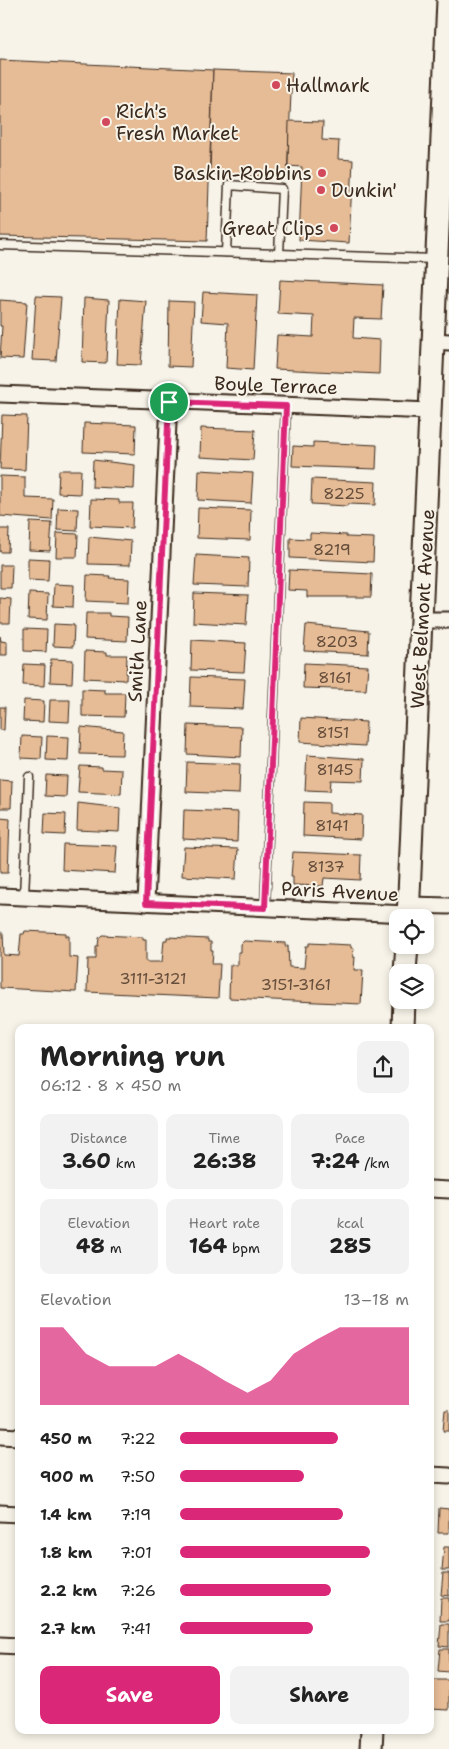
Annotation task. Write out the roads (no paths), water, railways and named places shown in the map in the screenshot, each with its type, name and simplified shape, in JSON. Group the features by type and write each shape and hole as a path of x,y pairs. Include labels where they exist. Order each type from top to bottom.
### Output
{"main road":[{"name":"West Belmont Avenue","path":"408,909 430,411 441,342 437,259 444,200 448,0"},
{"path":"403,1024 404,1009"},
{"path":"371,1749 372,1734"}],"street":[{"name":"Boyle Terrace","path":"0,394 430,411"},
{"name":"Smith Lane","path":"146,903 169,402"},
{"path":"421,620 449,620"},
{"name":"Paris Avenue","path":"0,896 389,911"},
{"name":"Paris Avenue","path":"428,909 449,906"},
{"path":"434,1189 449,1190"},
{"path":"0,1436 15,1437"},
{"path":"434,1475 449,1476"},
{"path":"0,1513 15,1514"},
{"path":"0,1645 15,1646"}],"lane":[{"path":"226,252 229,185 282,189 279,254"},
{"path":"0,245 437,259"},
{"path":"265,908 286,406"},
{"path":"24,897 29,777"}],"place":[{"name":"Hallmark","path":"276,85"},
{"name":"Rich's Fresh Market","path":"106,122"},
{"name":"Baskin-Robbins","path":"322,173"},
{"name":"Dunkin'","path":"321,190"},
{"name":"Great Clips","path":"334,228"}]}
